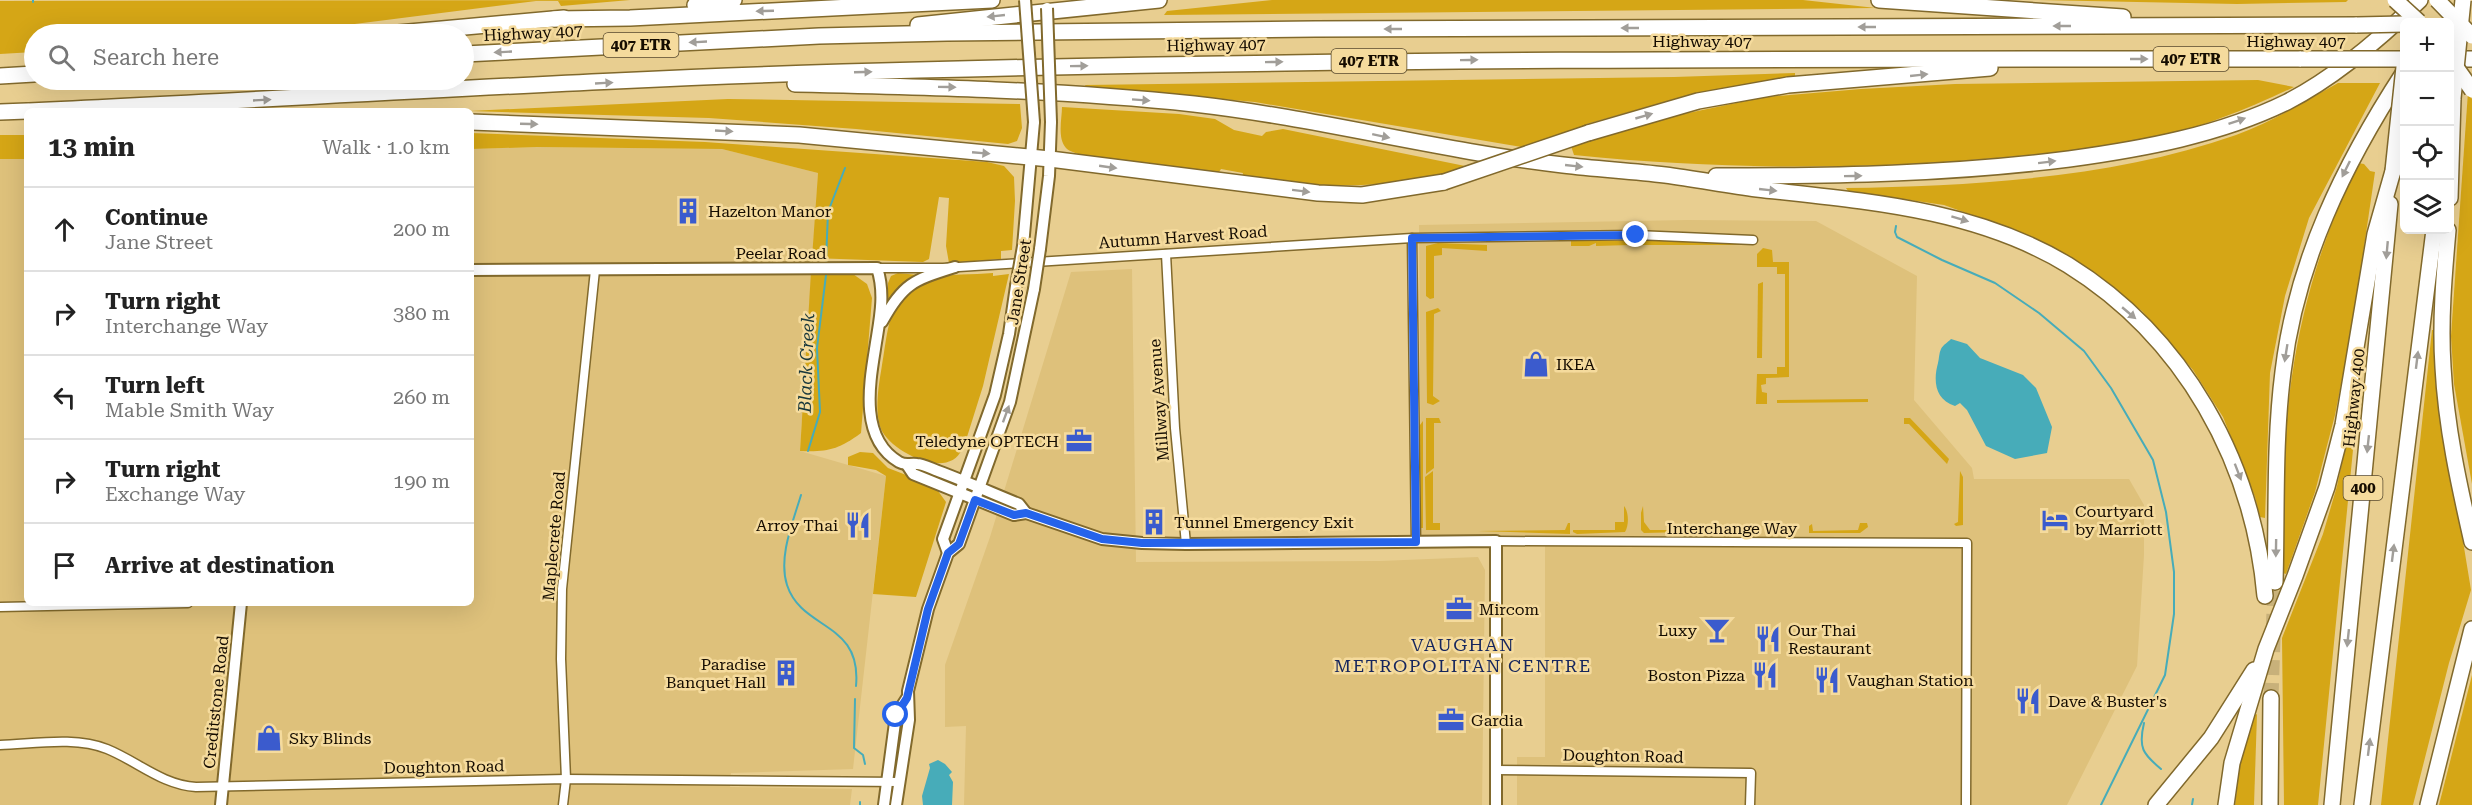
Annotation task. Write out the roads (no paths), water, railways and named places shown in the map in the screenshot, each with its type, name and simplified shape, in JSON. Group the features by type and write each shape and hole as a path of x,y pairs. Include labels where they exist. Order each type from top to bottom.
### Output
{"highway":[{"path":"474,26 734,0"},
{"path":"554,19 630,18 992,0"},
{"path":"819,36 1159,0"},
{"path":"1879,0 2204,24"},
{"path":"2395,0 2415,18"},
{"path":"2410,18 2412,0"},
{"path":"1668,176 1809,177 1964,170 2129,151 2241,120 2287,102 2324,79 2379,39 2420,0"},
{"path":"2437,0 2472,36"},
{"path":"2454,80 2463,0"},
{"path":"2453,18 2470,0"},
{"path":"2454,23 2472,24"},
{"name":"Highway 407","path":"474,53 819,36 1326,29 2400,24"},
{"path":"2454,58 2472,59"},
{"path":"474,122 799,135 1050,159 1318,193 1362,195 1444,182 1588,133 1698,101 1788,85 2081,59"},
{"name":"Highway 407","path":"474,90 911,70 1227,63 2400,59"},
{"path":"2454,64 2472,90"},
{"name":"Highway 400","path":"2332,805 2403,72"},
{"path":"0,76 24,75"},
{"path":"2275,582 2280,404 2287,345 2299,289 2331,201 2374,118 2400,78"},
{"path":"657,81 968,88 1193,104 1312,122 1434,147 1561,165 1831,197 1944,214 1988,228 2030,244 2083,276 2135,317 2168,352 2210,413 2238,470 2261,560 2265,596"},
{"name":"Highway 407","path":"99,108 471,90"},
{"name":"Highway 407","path":"0,112 24,111"},
{"path":"2450,180 2451,126"},
{"path":"2226,805 2232,763 2266,649 2327,487 2343,425 2373,243 2392,171"},
{"name":"400","path":"2362,805 2433,234"},
{"path":"2448,234 2442,311 2443,368 2452,442 2472,542"},
{"path":"2428,805 2472,630"},
{"path":"2156,805 2211,738 2266,649"},
{"path":"2270,805 2271,698"}],"street":[{"name":"Jane Street","path":"948,553 943,539 995,395 1009,334 1023,246 1034,122 1025,0"},
{"name":"Jane Street","path":"896,805 909,720 907,698 928,609 948,553 959,544 1010,402 1034,289 1050,159 1051,122 1046,3"},
{"name":"Autumn Harvest Road","path":"877,268 955,267 1412,238 1636,235 1753,240"},
{"path":"1412,238 1416,542"},
{"name":"Millway Avenue","path":"1166,254 1175,428 1186,544"},
{"path":"880,325 898,295 908,286 920,278 955,267"},
{"path":"877,268 881,284 880,325 871,385 870,420 873,430 885,450 898,461 907,465 917,464 962,487 978,488"},
{"name":"Peelar Road","path":"474,270 877,268"},
{"name":"Maplecrete Road","path":"563,805 566,779 561,659 562,589 594,270"},
{"name":"Interchange Way","path":"962,487 975,500 1014,515 1026,513 1102,539 1142,543 1496,541 1967,543 1966,805"},
{"name":"Interchange Way","path":"978,488 1019,504 1026,513"},
{"path":"1496,541 1496,805"},
{"path":"0,607 47,606"},
{"name":"Creditstone Road","path":"221,805 241,606"},
{"name":"Jane Street","path":"884,805 896,715 907,698"},
{"name":"Doughton Road","path":"0,745 65,742 100,747 127,758 162,779 196,787 566,779 899,782"},
{"name":"Doughton Road","path":"1495,770 1751,773 1750,805"}],"water":[{"path":"1951,339 1967,344 1980,358 2023,375 2036,388 2052,427 2047,453 2015,459 1986,446 1967,410 1960,403 1955,406 1943,399 1937,389 1936,370 1941,349"},
{"path":"938,760 952,772 949,775 953,782 952,805 923,805 922,796 930,768 929,764"}],"waterway":[{"name":"Black Creek","path":"826,261 828,212 845,168"},
{"path":"1896,226 1897,237 1995,283 2039,313 2084,351 2111,388 2153,460 2166,512 2174,572 2174,614 2165,675 2101,805"},
{"name":"Black Creek","path":"808,451 820,412 817,348 826,275"},
{"name":"Black Creek","path":"801,495 785,551 787,585 795,600 805,611 841,638 850,649 855,665 856,686"},
{"name":"Black Creek","path":"855,699 854,748 863,755 865,764"},
{"path":"2144,723 2143,750 2161,769"},
{"path":"2192,805 2193,799"}],"tunnel":[{"path":"2271,698 2275,582"}],"place":[{"name":"Hazelton Manor","path":"688,211"},
{"name":"IKEA","path":"1536,364"},
{"name":"Teledyne OPTECH","path":"1079,441"},
{"name":"Courtyard by Marriott","path":"2055,520"},
{"name":"Tunnel Emergency Exit","path":"1154,522"},
{"name":"Arroy Thai","path":"858,525"},
{"name":"Mircom","path":"1459,609"},
{"name":"Luxy","path":"1717,630"},
{"name":"Our Thai Restaurant","path":"1768,639"},
{"name":"Paradise Banquet Hall","path":"786,673"},
{"name":"Boston Pizza","path":"1765,675"},
{"name":"Vaughan Station","path":"1827,680"},
{"name":"Dave & Buster's","path":"2028,701"},
{"name":"Gardia","path":"1451,720"},
{"name":"Sky Blinds","path":"269,738"}],"district":[{"name":"VAUGHAN METROPOLITAN CENTRE","path":"1463,654"}]}
